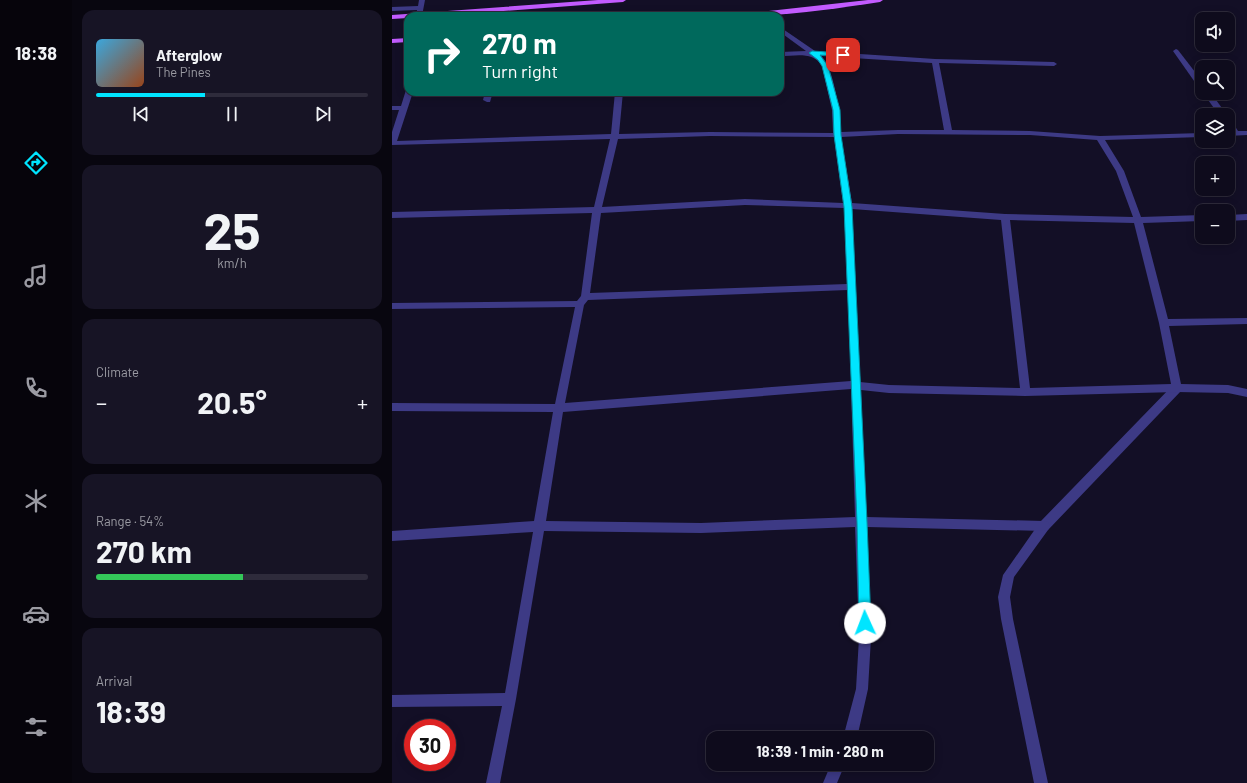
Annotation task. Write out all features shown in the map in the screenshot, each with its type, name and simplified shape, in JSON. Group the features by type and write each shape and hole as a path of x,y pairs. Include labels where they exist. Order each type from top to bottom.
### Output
{"main road":[{"path":"436,12 623,0"},
{"path":"784,12 880,0"},
{"path":"392,17 404,16"},
{"path":"392,41 404,40"}],"street":[{"path":"420,12 422,0"},
{"path":"392,9 413,12"},
{"path":"784,33 821,59 825,66 836,110 837,135 848,207 862,522 865,638 862,689 852,731"},
{"path":"1176,51 1195,77"},
{"path":"784,54 812,53 936,61 1054,64"},
{"path":"936,61 948,131"},
{"path":"408,96 392,143 615,136 710,134 837,135 948,131 1030,133 1100,138 1195,135"},
{"path":"487,100 488,96"},
{"path":"493,783 510,699 559,408 582,301 597,210 615,136 619,96"},
{"path":"392,108 404,108"},
{"path":"1236,134 1247,133"},
{"path":"1100,138 1120,171 1138,220 1164,323 1177,388"},
{"path":"392,215 597,210 745,202 823,204 848,207 1005,217 1138,220 1195,218"},
{"path":"1005,217 1025,392"},
{"path":"1235,218 1247,217"},
{"path":"392,306 582,301 688,292 852,287"},
{"path":"1164,323 1247,321"},
{"path":"392,407 559,408 856,385 889,389 1025,392 1177,388 1228,389 1247,393"},
{"path":"1041,783 1007,619 1004,596 1009,575 1044,526 1177,388"},
{"path":"392,536 540,526 701,528 862,522 1044,526"},
{"path":"392,701 510,699"},
{"path":"830,783 835,771"}],"route":[{"path":"843,55 812,53 821,59 825,66 836,110 837,135 848,207 865,623"}]}
